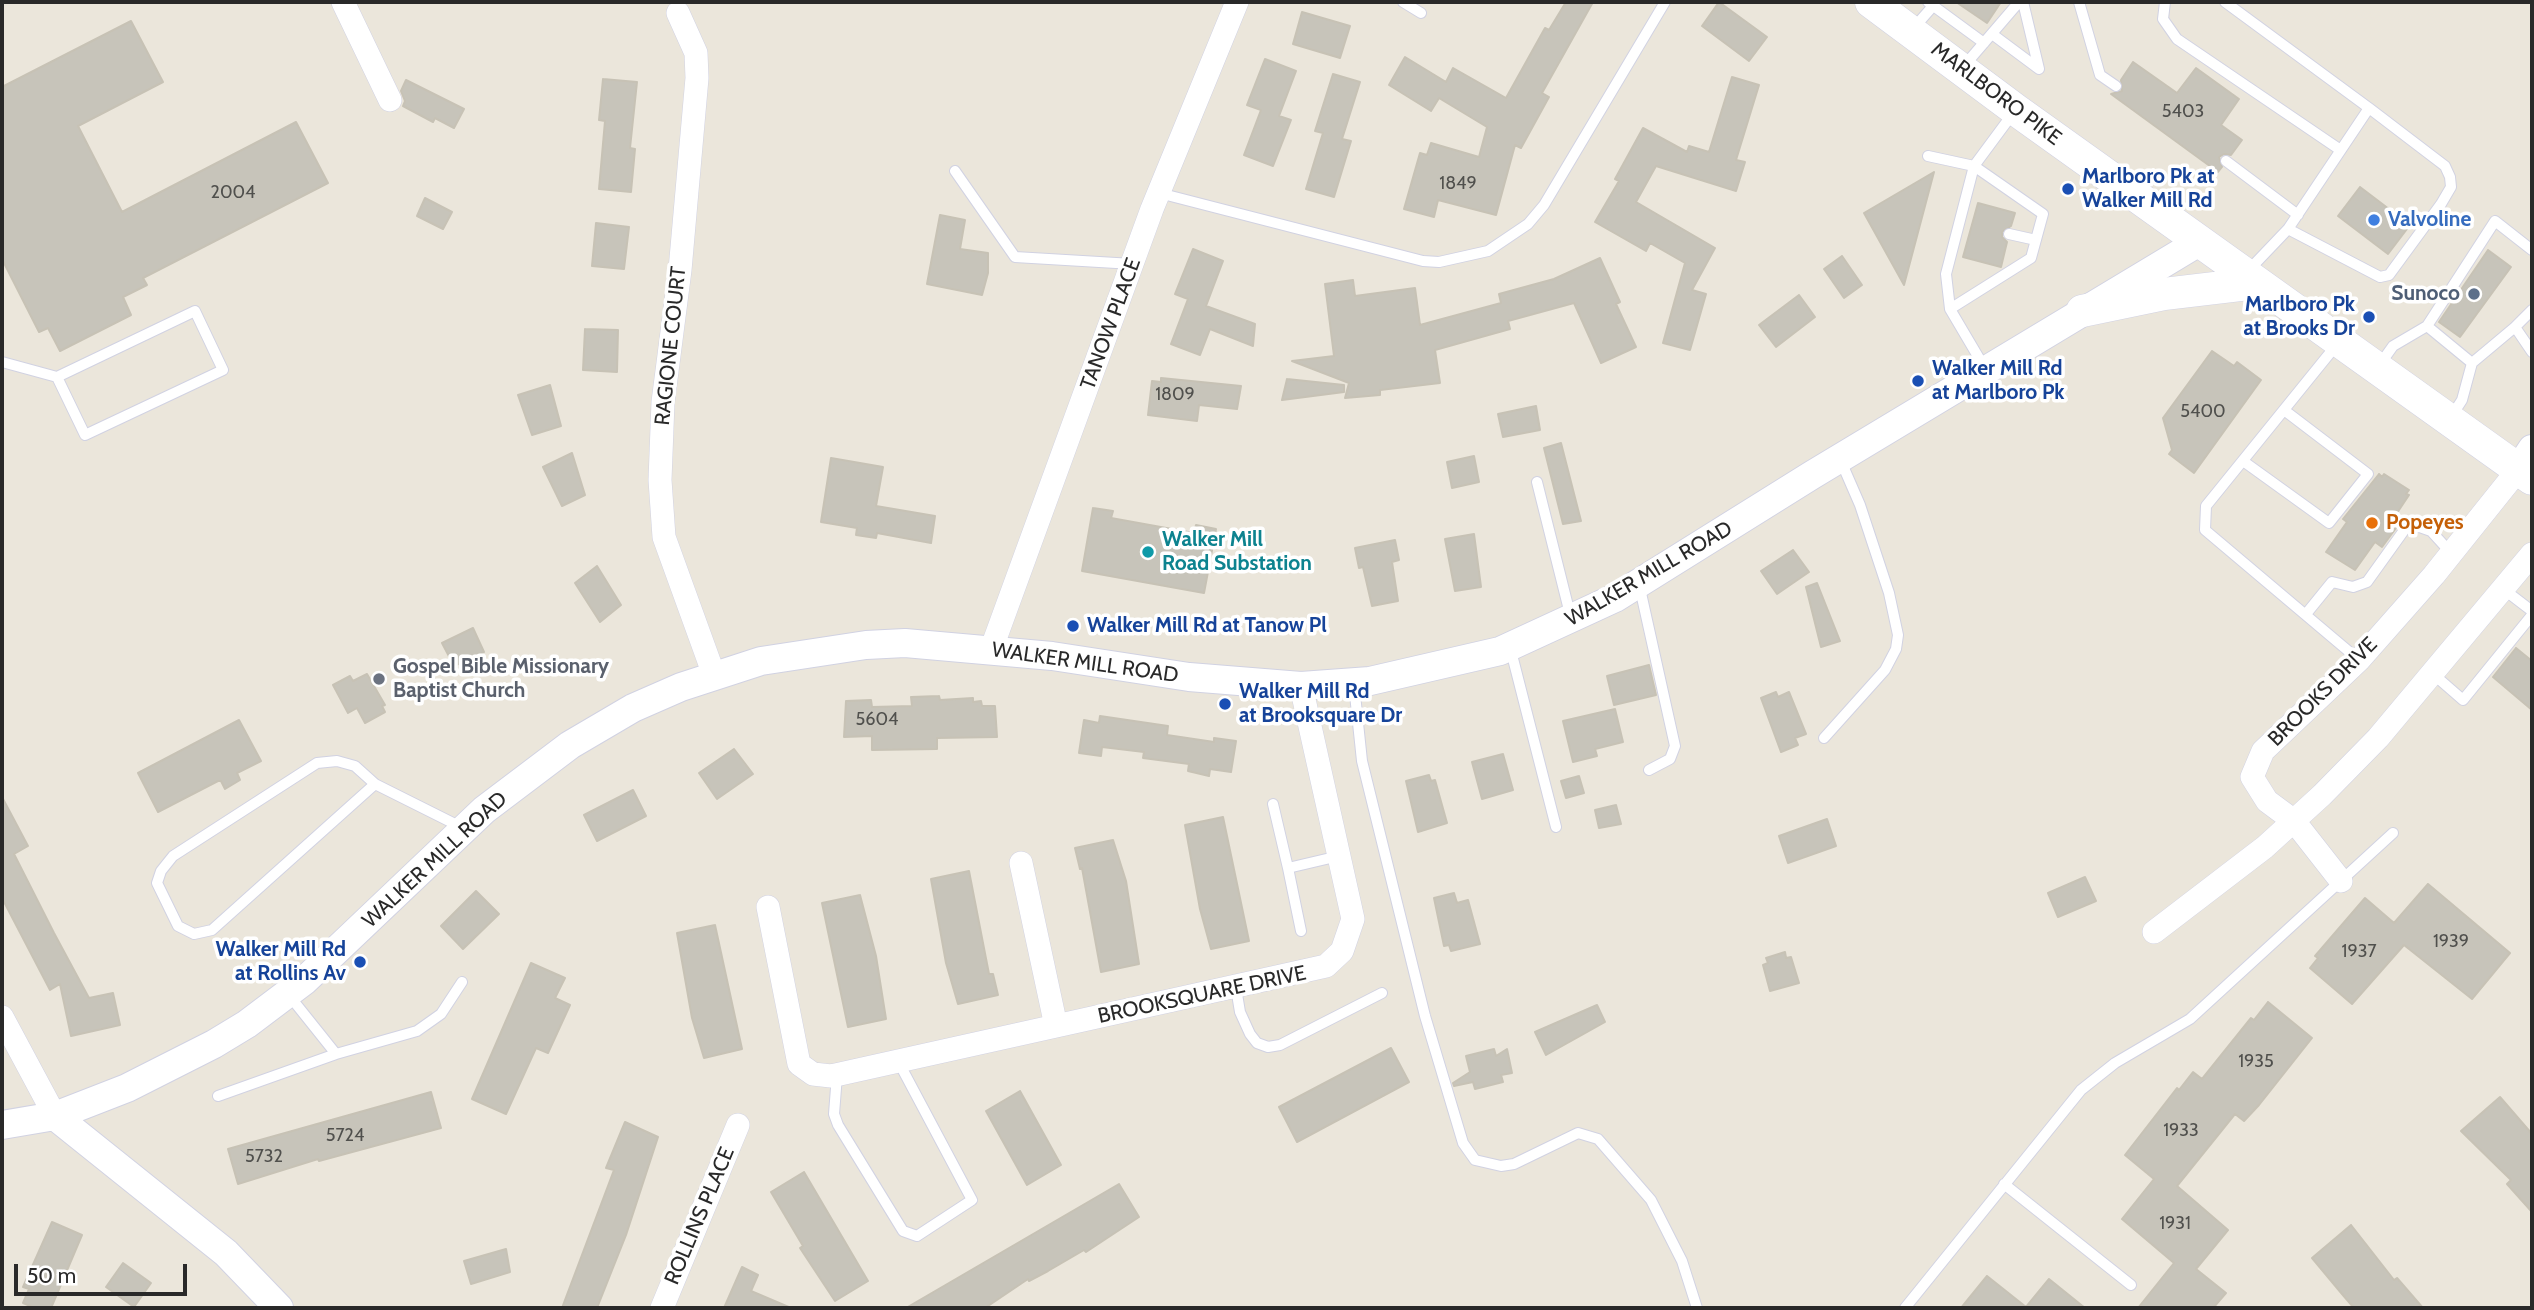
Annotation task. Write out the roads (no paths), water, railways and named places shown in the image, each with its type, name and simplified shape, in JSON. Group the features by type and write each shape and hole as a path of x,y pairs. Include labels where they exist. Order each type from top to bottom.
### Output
{"main road":[{"name":"MARLBORO PIKE","path":"1871,2 2016,110 2449,420 2528,466"},
{"path":"2082,311 2250,279"}],"street":[{"path":"343,2 390,100"},
{"name":"TANOW PLACE","path":"991,650 1158,193 1237,2"},
{"name":"RAGIONE COURT","path":"678,13 696,52 697,78 663,402 660,480 664,537 714,675"},
{"name":"WALKER MILL ROAD","path":"2,1125 55,1116 127,1088 247,1024 288,994 370,920 463,828 570,745 633,708 714,675 761,662 866,645 905,643 991,650 1189,677 1301,686 1354,682 1413,673 1510,647 1571,621 1639,584 1840,458 2199,242"},
{"name":"BROOKS DRIVE","path":"2294,821 2267,801 2252,777 2263,751 2359,660 2528,466"},
{"path":"2154,932 2294,821 2378,738 2532,554"},
{"name":"BROOKSQUARE DRIVE","path":"834,1076 1326,966 1342,951 1353,919 1301,686"},
{"path":"2294,821 2341,881"},
{"path":"1021,863 1056,1026"},
{"path":"768,907 799,1064 813,1074 834,1076"},
{"path":"2,1017 55,1116 226,1254 279,1308"},
{"name":"ROLLINS PLACE","path":"662,1308 738,1125"}],"lane":[{"path":"1403,2 1421,13"},
{"path":"1158,193 1423,261 1439,262 1488,251 1528,224 1544,205 1665,2"},
{"path":"1911,32 1931,4 2039,69 2021,2"},
{"path":"1962,69 2021,2"},
{"path":"2079,2 2100,75 2116,86"},
{"path":"2165,2 2163,19 2177,39 2339,149"},
{"path":"2225,2 2445,166 2451,187 2389,275 2380,277 2288,229"},
{"path":"2250,279 2298,215 2339,149 2369,108"},
{"path":"1986,370 1950,309 1946,274 1974,166 2016,110"},
{"path":"1928,156 1974,166 2043,214 2031,258 1950,309"},
{"path":"2226,161 2298,215"},
{"path":"955,171 1015,257 1133,264"},
{"path":"1960,220 1972,223"},
{"path":"2377,369 2393,346 2427,327 2495,221 2532,250"},
{"path":"2009,234 2036,240"},
{"path":"2449,420 2462,400 2472,363 2532,310"},
{"path":"2,362 57,377 195,312 223,370 85,435 57,377"},
{"path":"2427,327 2472,363"},
{"path":"2515,327 2532,352"},
{"path":"2339,341 2206,506 2205,530 2359,660"},
{"path":"2243,461 2329,523 2368,474 2284,410"},
{"path":"1824,738 1885,670 1896,649 1898,635 1889,593 1860,505 1840,458"},
{"path":"1537,482 1571,621"},
{"path":"2306,614 2332,582 2353,587 2367,582 2405,529 2414,525 2431,531 2451,553"},
{"path":"1639,584 1675,746 1670,759 1649,770"},
{"path":"2432,673 2463,700 2532,613 2502,588"},
{"path":"1510,647 1556,827"},
{"path":"1354,682 1362,761 1425,1016 1462,1143 1475,1160 1501,1166 1514,1164 1578,1133 1598,1139 1651,1200 1682,1261 1697,1308"},
{"path":"375,783 212,930 194,934 178,926 157,883 161,871 173,856 317,763 337,761 355,766 375,783 463,828"},
{"path":"1273,804 1301,931"},
{"path":"1905,1308 2081,1090 2096,1076 2190,1019 2393,832"},
{"path":"1288,868 1339,856"},
{"path":"218,1096 336,1055 397,1038 431,1023 451,1002 462,982"},
{"path":"1236,988 1240,1012 1250,1034 1257,1043 1268,1046 1280,1045 1382,993"},
{"path":"288,994 336,1055"},
{"path":"834,1076 834,1114 838,1125 903,1231 917,1236 972,1200 898,1061"},
{"path":"2004,1184 2131,1285"}],"place":[{"name":"Marlboro Pk at Walker Mill Rd","path":"2068,189"},
{"name":"Valvoline","path":"2374,220"},
{"name":"Sunoco","path":"2474,294"},
{"name":"Marlboro Pk at Brooks Dr","path":"2369,317"},
{"name":"Walker Mill Rd at Marlboro Pk","path":"1918,381"},
{"name":"Popeyes","path":"2372,523"},
{"name":"Walker Mill Road Substation","path":"1148,552"},
{"name":"Walker Mill Rd at Tanow Pl","path":"1073,626"},
{"name":"Gospel Bible Missionary Baptist Church","path":"379,679"},
{"name":"Walker Mill Rd at Brooksquare Dr","path":"1225,704"},
{"name":"Walker Mill Rd at Rollins Av","path":"360,962"}]}
